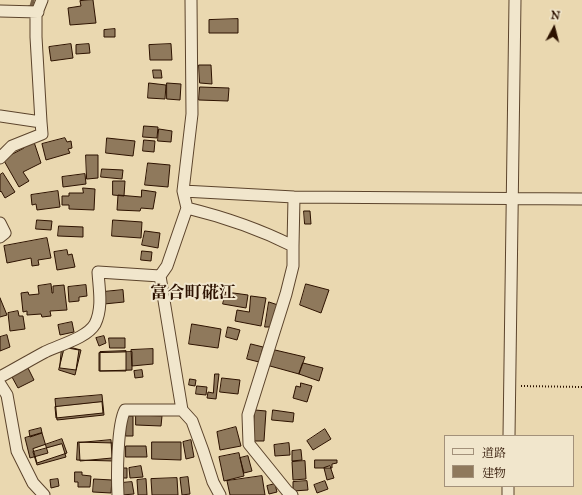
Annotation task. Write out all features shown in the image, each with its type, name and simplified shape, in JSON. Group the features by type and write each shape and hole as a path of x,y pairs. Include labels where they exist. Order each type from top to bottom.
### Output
{"street":[{"path":"0,158 12,146 42,134 36,15 42,0"},
{"path":"191,0 192,114 183,191 187,208 167,266 160,276 182,410 192,421 213,482 220,495"},
{"path":"509,435 515,0"},
{"path":"0,11 38,12"},
{"path":"0,116 41,122"},
{"path":"183,191 294,197 582,199"},
{"path":"292,495 287,491 249,444 248,415 286,294 293,266 294,197"},
{"path":"187,208 230,220 271,235 293,246"},
{"path":"0,223 5,233 0,237"},
{"path":"0,377 46,352 67,344 85,333 95,324 99,311 100,300 98,272 160,276"},
{"path":"0,384 7,395 17,451 33,483 44,495"},
{"path":"118,495 119,438 124,410 182,410"}],"path":[{"path":"510,386 582,387"}],"building":[{"path":"93,0 96,23 70,25 68,8 81,6 80,1"},
{"path":"238,19 238,33 209,33 209,20"},
{"path":"115,29 115,37 104,37 104,30"},
{"path":"71,44 73,58 51,61 49,47"},
{"path":"89,44 90,53 76,54 76,45"},
{"path":"171,44 172,60 150,60 149,45"},
{"path":"199,65 211,65 212,84 200,83"},
{"path":"153,70 161,70 162,78 154,78"},
{"path":"149,83 166,85 165,99 148,98"},
{"path":"167,83 181,84 180,100 167,99"},
{"path":"200,87 229,88 228,101 199,100"},
{"path":"144,126 158,127 157,138 143,137"},
{"path":"159,129 172,131 171,142 158,141"},
{"path":"65,138 67,142 71,141 72,148 68,149 70,153 46,160 42,144"},
{"path":"107,138 135,141 133,156 106,153"},
{"path":"144,140 155,141 154,152 143,151"},
{"path":"34,142 41,163 23,172 29,181 19,187 3,159 24,148 23,146"},
{"path":"86,155 98,155 98,178 87,179"},
{"path":"148,163 170,165 168,187 145,185"},
{"path":"102,169 123,170 122,179 101,177"},
{"path":"3,173 15,192 5,198 1,191 0,192 0,175"},
{"path":"85,174 86,184 63,187 62,177"},
{"path":"113,181 125,181 124,196 113,195"},
{"path":"83,188 95,189 94,210 69,209 69,205 62,205 62,196 69,196 69,193 83,193"},
{"path":"142,190 156,192 153,209 141,208 140,211 117,210 118,195 141,197"},
{"path":"58,191 60,207 37,210 36,204 32,205 31,195"},
{"path":"304,211 310,211 311,224 305,224"},
{"path":"37,220 52,221 51,230 36,229"},
{"path":"113,220 142,222 141,238 112,236"},
{"path":"59,226 83,227 83,237 58,236"},
{"path":"145,231 160,233 158,248 142,245"},
{"path":"47,238 51,258 38,260 39,265 32,266 31,258 7,263 4,246"},
{"path":"67,250 68,255 72,254 75,267 57,270 54,252"},
{"path":"142,251 152,252 151,261 141,260"},
{"path":"51,284 52,293 53,286 64,285 67,310 50,311 51,316 42,317 41,314 27,315 27,311 23,312 21,293 28,292 29,295 39,294 38,286"},
{"path":"306,284 329,290 321,313 300,305"},
{"path":"86,285 87,296 79,297 79,301 69,302 68,287"},
{"path":"123,290 124,302 104,304 103,292"},
{"path":"226,292 248,295 246,308 223,304"},
{"path":"251,296 266,298 261,326 235,321 237,310 249,312"},
{"path":"0,298 7,315 0,317"},
{"path":"269,302 278,305 271,327 265,327"},
{"path":"18,311 19,316 23,316 25,329 10,331 8,313"},
{"path":"72,322 74,332 60,335 58,325"},
{"path":"192,324 221,329 218,348 189,344"},
{"path":"228,327 240,330 237,340 226,337"},
{"path":"7,335 10,347 0,351 0,337"},
{"path":"104,336 106,343 99,346 96,338"},
{"path":"109,338 125,338 125,348 110,348"},
{"path":"251,344 263,347 259,362 247,359"},
{"path":"65,346 81,350 75,375 59,370"},
{"path":"62,347 79,350 76,370 60,368"},
{"path":"153,349 153,364 132,366 131,350"},
{"path":"275,350 305,357 299,374 270,366"},
{"path":"126,351 126,371 100,371 100,352"},
{"path":"132,352 132,370 99,371 99,353"},
{"path":"303,363 323,368 319,381 299,374"},
{"path":"28,368 34,380 18,388 12,377"},
{"path":"142,370 143,377 135,378 134,371"},
{"path":"215,374 219,374 216,399 207,398 208,392 213,393"},
{"path":"222,378 240,380 238,394 220,392"},
{"path":"190,379 196,380 195,386 189,385"},
{"path":"301,383 312,386 307,402 293,398 296,386 300,387"},
{"path":"197,386 207,387 206,395 196,394"},
{"path":"102,395 104,415 57,420 55,399"},
{"path":"102,402 103,413 56,418 55,407"},
{"path":"255,410 266,411 264,441 253,441"},
{"path":"273,410 294,413 293,422 272,420"},
{"path":"136,415 162,416 161,426 136,425"},
{"path":"126,416 133,416 133,436 126,436"},
{"path":"236,427 241,446 220,450 217,432"},
{"path":"41,428 42,433 30,437 29,431"},
{"path":"325,429 331,439 313,450 307,441"},
{"path":"42,433 48,453 30,458 25,438"},
{"path":"62,439 67,453 37,463 33,449"},
{"path":"111,440 112,458 80,461 79,443"},
{"path":"191,440 194,457 186,459 183,442"},
{"path":"78,442 114,443 113,461 77,460"},
{"path":"152,442 181,442 181,460 152,459"},
{"path":"289,443 290,455 275,456 274,445"},
{"path":"62,444 66,457 37,465 33,452"},
{"path":"126,446 146,446 147,457 126,457"},
{"path":"301,450 302,460 292,461 292,451"},
{"path":"239,453 244,476 224,481 219,457"},
{"path":"248,456 252,471 244,473 240,458"},
{"path":"315,460 337,460 337,463 332,464 332,468 315,468"},
{"path":"305,461 306,479 293,480 292,462"},
{"path":"141,466 143,477 130,478 129,468"},
{"path":"330,466 334,478 327,480 324,468"},
{"path":"121,468 127,468 127,478 121,478"},
{"path":"75,472 82,472 82,475 91,476 90,487 78,487 78,482 75,482"},
{"path":"262,476 265,495 230,495 227,481"},
{"path":"188,477 190,494 182,495 180,478"},
{"path":"177,478 178,495 152,495 151,479"},
{"path":"58,479 59,486 51,488 50,480"},
{"path":"94,479 112,480 111,493 93,492"},
{"path":"146,479 147,495 138,495 137,480"},
{"path":"307,481 308,490 293,491 293,482"},
{"path":"325,481 328,489 317,493 314,485"},
{"path":"132,482 134,494 122,495 121,483"},
{"path":"275,484 277,492 269,494 267,486"}],"waterway":[{"path":"29,7 31,7 33,0"}],"district":[{"name":"富合町硴江","path":"193,294"}]}
